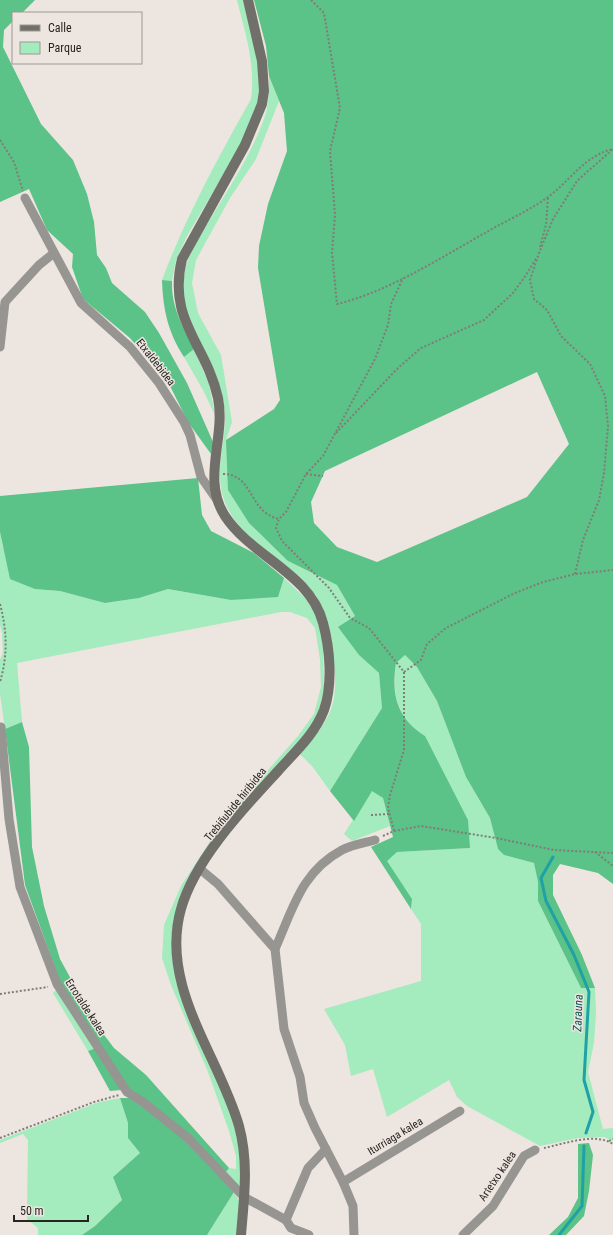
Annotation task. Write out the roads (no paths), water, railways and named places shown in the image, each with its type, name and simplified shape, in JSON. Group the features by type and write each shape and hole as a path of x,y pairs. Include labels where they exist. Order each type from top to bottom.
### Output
{"street":[{"path":"217,500 214,474 220,415 218,399 206,366 181,312 178,286 182,259 188,246 246,145 262,104 264,90 262,61 248,0"},
{"name":"Etxaldebidea","path":"25,198 81,304 130,347 158,383 190,435 201,477 217,500"},
{"path":"0,347 5,302 39,265 54,253"},
{"name":"Trebiñubide hiribidea","path":"217,500 224,515 242,536 296,580 312,598 318,609 324,630 328,686 324,710 308,738 233,821 200,869 180,911 176,946 182,985 238,1123 245,1154 241,1235"},
{"name":"Errotalde kalea","path":"1,727 9,819 20,887 56,984 127,1092 143,1102 188,1138 244,1197 286,1220 291,1228 309,1235"},
{"path":"354,1235 353,1206 343,1182 304,1103 300,1077 284,1029 275,949 308,878 331,857 344,849 375,840"},
{"path":"200,869 218,884 275,949"},
{"name":"Iturriaga kalea","path":"343,1182 460,1111"},
{"path":"286,1220 308,1168 326,1149"},
{"name":"Artetxo kalea","path":"463,1235 493,1206 524,1156 535,1150"}],"waterway":[{"name":"Zarauna","path":"553,857 541,878 546,901 574,955 589,992 584,1080 593,1112 586,1133"},
{"name":"Zarauna","path":"559,1235 582,1206 584,1146"}]}
